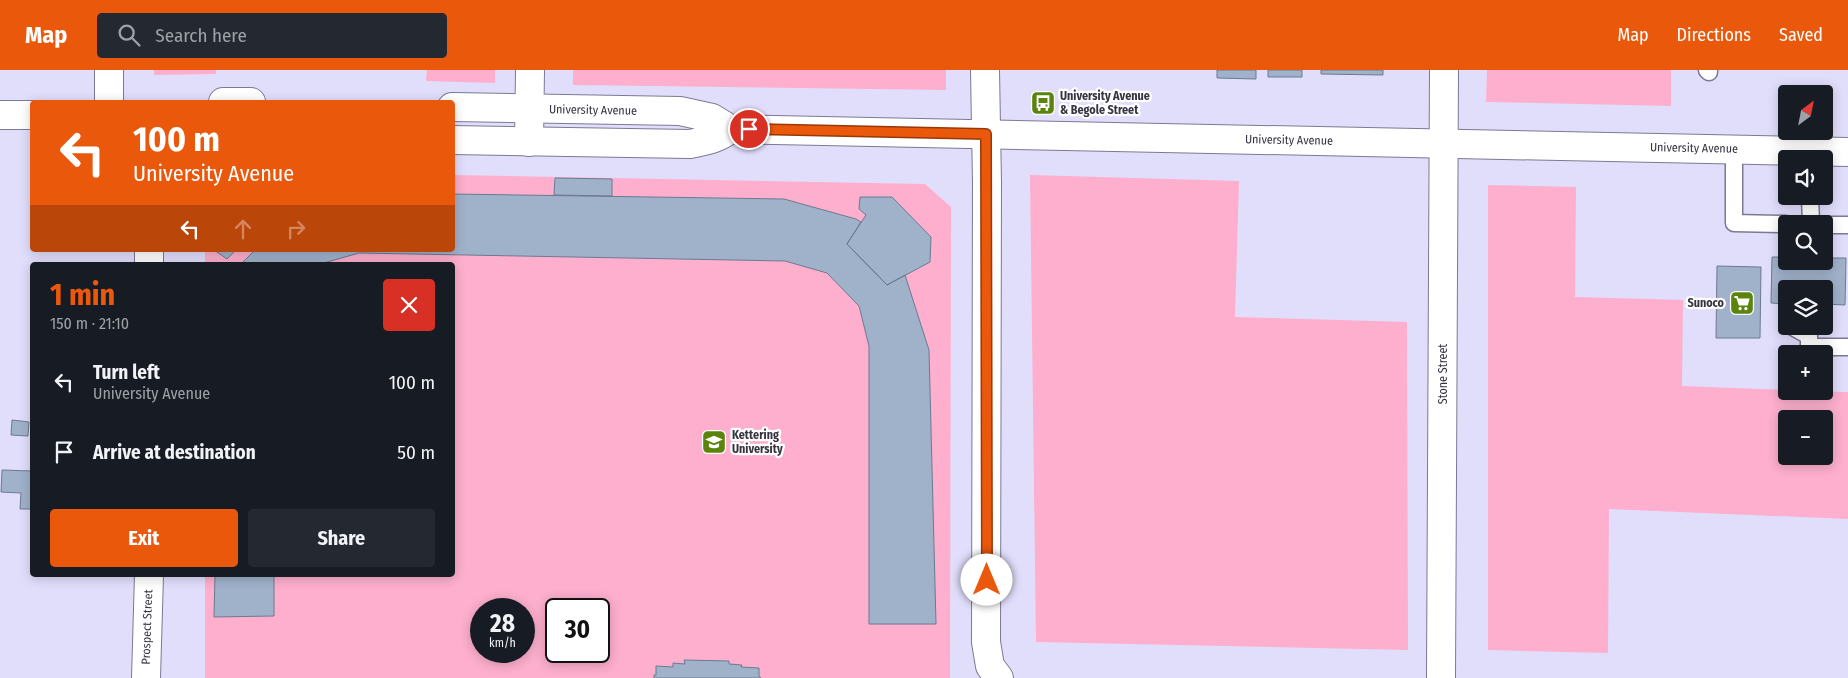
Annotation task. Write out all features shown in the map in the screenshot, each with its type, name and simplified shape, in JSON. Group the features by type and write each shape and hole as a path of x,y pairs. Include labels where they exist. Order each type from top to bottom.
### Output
{"street":[{"path":"109,70 109,100"},
{"path":"529,142 530,70"},
{"path":"985,70 986,642 990,666 999,678"},
{"name":"Stone Street","path":"1441,678 1444,70"},
{"name":"University Avenue","path":"455,107 680,111 712,118 730,129 1734,149 1778,153"},
{"path":"0,115 30,115"},
{"name":"University Avenue","path":"455,140 690,144 721,136 730,129"},
{"name":"University Avenue","path":"1833,153 1848,152"},
{"name":"Prospect Street","path":"146,678 149,577"}],"lane":[{"path":"1734,149 1734,223 1778,224"},
{"path":"1833,225 1848,224"},
{"path":"1809,335 1809,347 1848,347"}],"shaded area":[{"path":"154,70 216,70 216,74 154,75"},
{"path":"427,70 495,70 495,83 426,81"},
{"path":"573,70 946,70 946,90 573,85"},
{"path":"1487,70 1671,70 1671,106 1486,102"},
{"name":"Kettering University","path":"455,175 925,184 951,207 950,678 205,678 205,577 455,577 455,262 205,262 205,252 455,252"},
{"path":"1030,175 1239,181 1235,317 1407,322 1408,650 1036,642"},
{"path":"1488,185 1576,187 1575,297 1683,300 1682,386 1778,390 1778,400 1833,400 1833,392 1848,392 1848,519 1609,509 1608,653 1488,650"}],"building":[{"path":"1217,70 1256,70 1256,79 1217,78"},
{"path":"1268,70 1302,70 1302,77 1268,77"},
{"path":"1321,70 1383,70 1383,75 1321,74"},
{"path":"555,178 612,179 612,196 554,195"},
{"path":"455,194 784,199 856,219 861,222 847,244 887,285 905,275 929,350 936,624 869,624 869,346 859,306 827,273 785,261 359,253 328,262 243,262 253,252 455,252"},
{"path":"860,197 892,197 931,237 930,262 887,285 847,244 866,215 859,209"},
{"path":"217,252 234,252 227,259"},
{"path":"1772,257 1778,257 1778,270 1833,270 1833,258 1846,258 1845,305 1833,304 1833,280 1778,280 1778,303 1771,303"},
{"path":"1717,266 1761,267 1760,338 1716,338"},
{"path":"12,420 29,422 28,436 11,435"},
{"path":"2,470 30,471 30,509 20,509 21,493 1,492"},
{"path":"215,577 274,577 274,616 214,617"},
{"path":"684,660 729,661 729,664 742,665 741,667 759,668 759,676 761,678 654,678 656,666 673,667 673,663 685,664"}],"place":[{"name":"University Avenue & Begole Street","path":"1043,103"},
{"name":"Sunoco","path":"1742,303"},
{"name":"Kettering University","path":"714,442"}],"route":[{"path":"749,129 986,134 987,580"}]}
